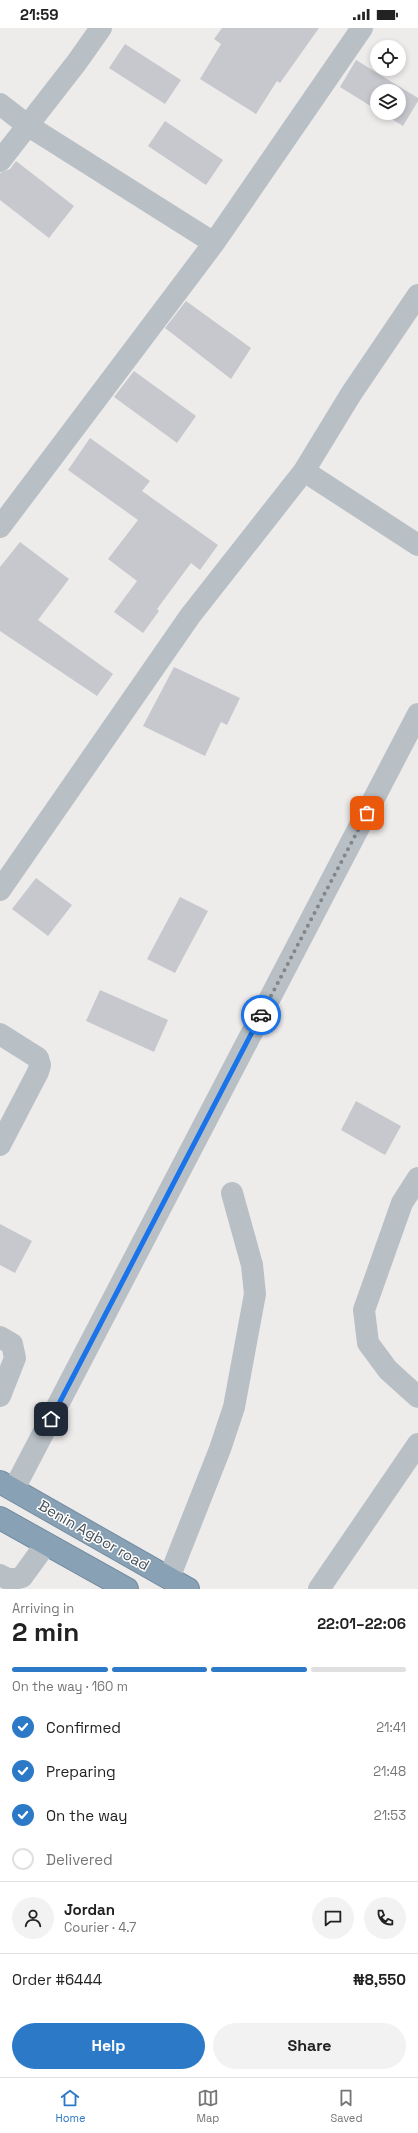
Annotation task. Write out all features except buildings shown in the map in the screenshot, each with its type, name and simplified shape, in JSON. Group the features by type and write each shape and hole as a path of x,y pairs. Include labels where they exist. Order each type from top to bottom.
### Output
{"highway":[{"name":"Benin Agbor road","path":"7,1485 188,1589"},
{"name":"Benin Agbor road","path":"0,1518 127,1589"}],"street":[{"path":"0,161 77,62 101,28"},
{"path":"0,527 214,243 362,28"},
{"path":"0,104 27,125 214,243"},
{"path":"0,890 190,616 304,471 351,394 418,295"},
{"path":"304,471 418,545"},
{"path":"7,1485 418,714"},
{"path":"0,1034 38,1058 40,1065 38,1072 0,1144"},
{"path":"418,1178 402,1203 364,1310 368,1343 388,1370 418,1397"},
{"path":"169,1578 220,1449 234,1407 255,1294 252,1265 232,1193"},
{"path":"0,1337 12,1344 15,1358 0,1396"},
{"path":"319,1589 418,1444"},
{"path":"0,1575 10,1580 22,1577 46,1544"}],"way so far":[{"path":"261,1015 367,813"}],"route":[{"path":"51,1419 261,1015"}]}
